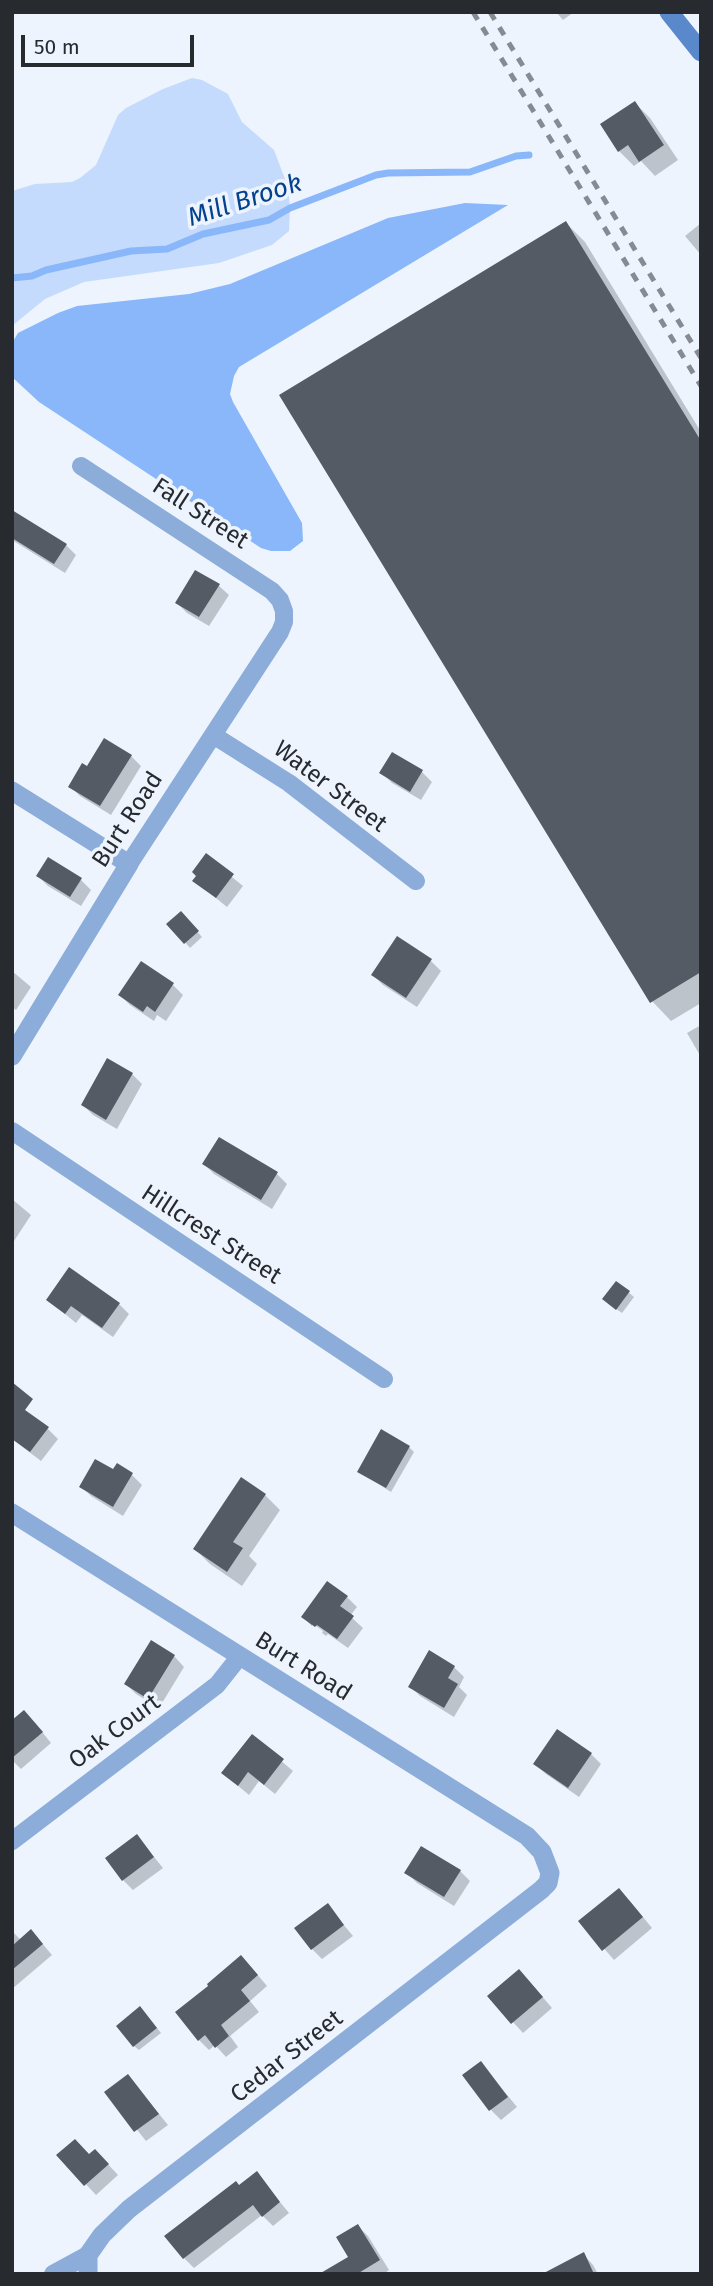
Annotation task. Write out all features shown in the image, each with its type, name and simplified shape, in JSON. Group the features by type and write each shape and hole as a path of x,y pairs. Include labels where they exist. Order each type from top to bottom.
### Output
{"main road":[{"path":"669,12 701,52"}],"street":[{"name":"Fall Street","path":"81,466 272,590 284,611"},
{"name":"Burt Road","path":"12,1056 129,864 280,632 284,611"},
{"name":"Water Street","path":"213,735 289,783 416,881"},
{"path":"12,791 129,864"},
{"name":"Hillcrest Street","path":"12,1131 384,1379"},
{"name":"Burt Road","path":"12,1513 527,1836 542,1852 550,1876"},
{"name":"Oak Court","path":"12,1841 217,1685 240,1656"},
{"name":"Cedar Street","path":"53,2274 88,2264 102,2235 129,2209 541,1890 548,1883 550,1876"}],"shaded area":[{"path":"192,78 202,80 228,94 242,122 274,150 288,187 289,231 272,245 219,263 84,282 45,299 12,326 12,191 35,184 72,182 80,178 96,165 118,115 163,89"}],"water":[{"path":"465,203 508,205 239,367 234,376 230,394 233,402 302,523 303,541 290,551 261,548 39,402 12,377 12,343 18,333 58,313 77,306 189,294 230,284 388,218"}],"building":[{"path":"635,101 664,145 639,162 628,145 618,152 600,124"},
{"path":"566,221 701,441 701,972 650,1003 279,395"},
{"path":"12,510 67,544 54,564 12,538"},
{"path":"195,570 220,584 199,617 175,603"},
{"path":"104,738 132,755 100,806 68,787 82,763 87,766"},
{"path":"392,752 423,770 410,792 379,773"},
{"path":"206,853 234,874 216,898 192,881 196,876 192,872"},
{"path":"48,857 82,878 70,897 36,876"},
{"path":"181,911 199,931 184,944 166,924"},
{"path":"397,936 432,959 406,998 371,975"},
{"path":"141,961 174,983 155,1012 147,1006 143,1012 118,995"},
{"path":"107,1058 133,1073 106,1120 81,1105"},
{"path":"219,1137 278,1172 261,1200 202,1164"},
{"path":"69,1267 120,1303 102,1328 71,1306 65,1314 46,1300"},
{"path":"616,1281 630,1291 616,1310 602,1299"},
{"path":"12,1382 33,1399 25,1410 49,1427 30,1452 12,1439"},
{"path":"381,1429 410,1446 386,1488 357,1472"},
{"path":"95,1459 113,1469 117,1463 133,1473 113,1507 79,1487"},
{"path":"241,1477 266,1494 233,1542 243,1548 227,1572 193,1549"},
{"path":"327,1581 348,1596 340,1606 354,1616 337,1639 301,1617"},
{"path":"151,1640 175,1655 148,1699 124,1684"},
{"path":"429,1650 455,1666 448,1678 458,1684 444,1708 408,1687"},
{"path":"24,1710 43,1732 12,1758 12,1720"},
{"path":"557,1729 592,1753 568,1788 533,1764"},
{"path":"252,1734 284,1759 264,1785 248,1772 238,1786 221,1773"},
{"path":"137,1834 154,1857 122,1881 105,1858"},
{"path":"421,1846 461,1870 444,1897 404,1873"},
{"path":"619,1888 643,1917 602,1951 578,1921"},
{"path":"328,1903 344,1925 311,1950 294,1928"},
{"path":"31,1929 43,1944 12,1970 12,1946"},
{"path":"241,1955 258,1975 241,1990 250,2001 221,2025 229,2036 215,2048 205,2035 198,2041 175,2012"},
{"path":"519,1969 543,1997 511,2024 487,1996"},
{"path":"140,2006 157,2028 133,2047 116,2026"},
{"path":"481,2061 508,2097 489,2111 462,2075"},
{"path":"128,2074 159,2114 134,2132 104,2092"},
{"path":"75,2139 89,2154 95,2149 109,2164 84,2186 56,2155"},
{"path":"257,2171 280,2202 262,2217 253,2205 183,2259 164,2236 236,2181 239,2185"},
{"path":"358,2224 380,2260 357,2274 319,2274 348,2257 336,2237"},
{"path":"584,2252 594,2274 542,2274"}],"waterway":[{"name":"Mill Brook","path":"12,278 32,276 46,270 131,251 167,249 203,234 269,220 290,208 376,175 470,172 516,156 529,155"}],"railway":[{"path":"473,12 701,386"},
{"path":"490,12 701,358"}]}
